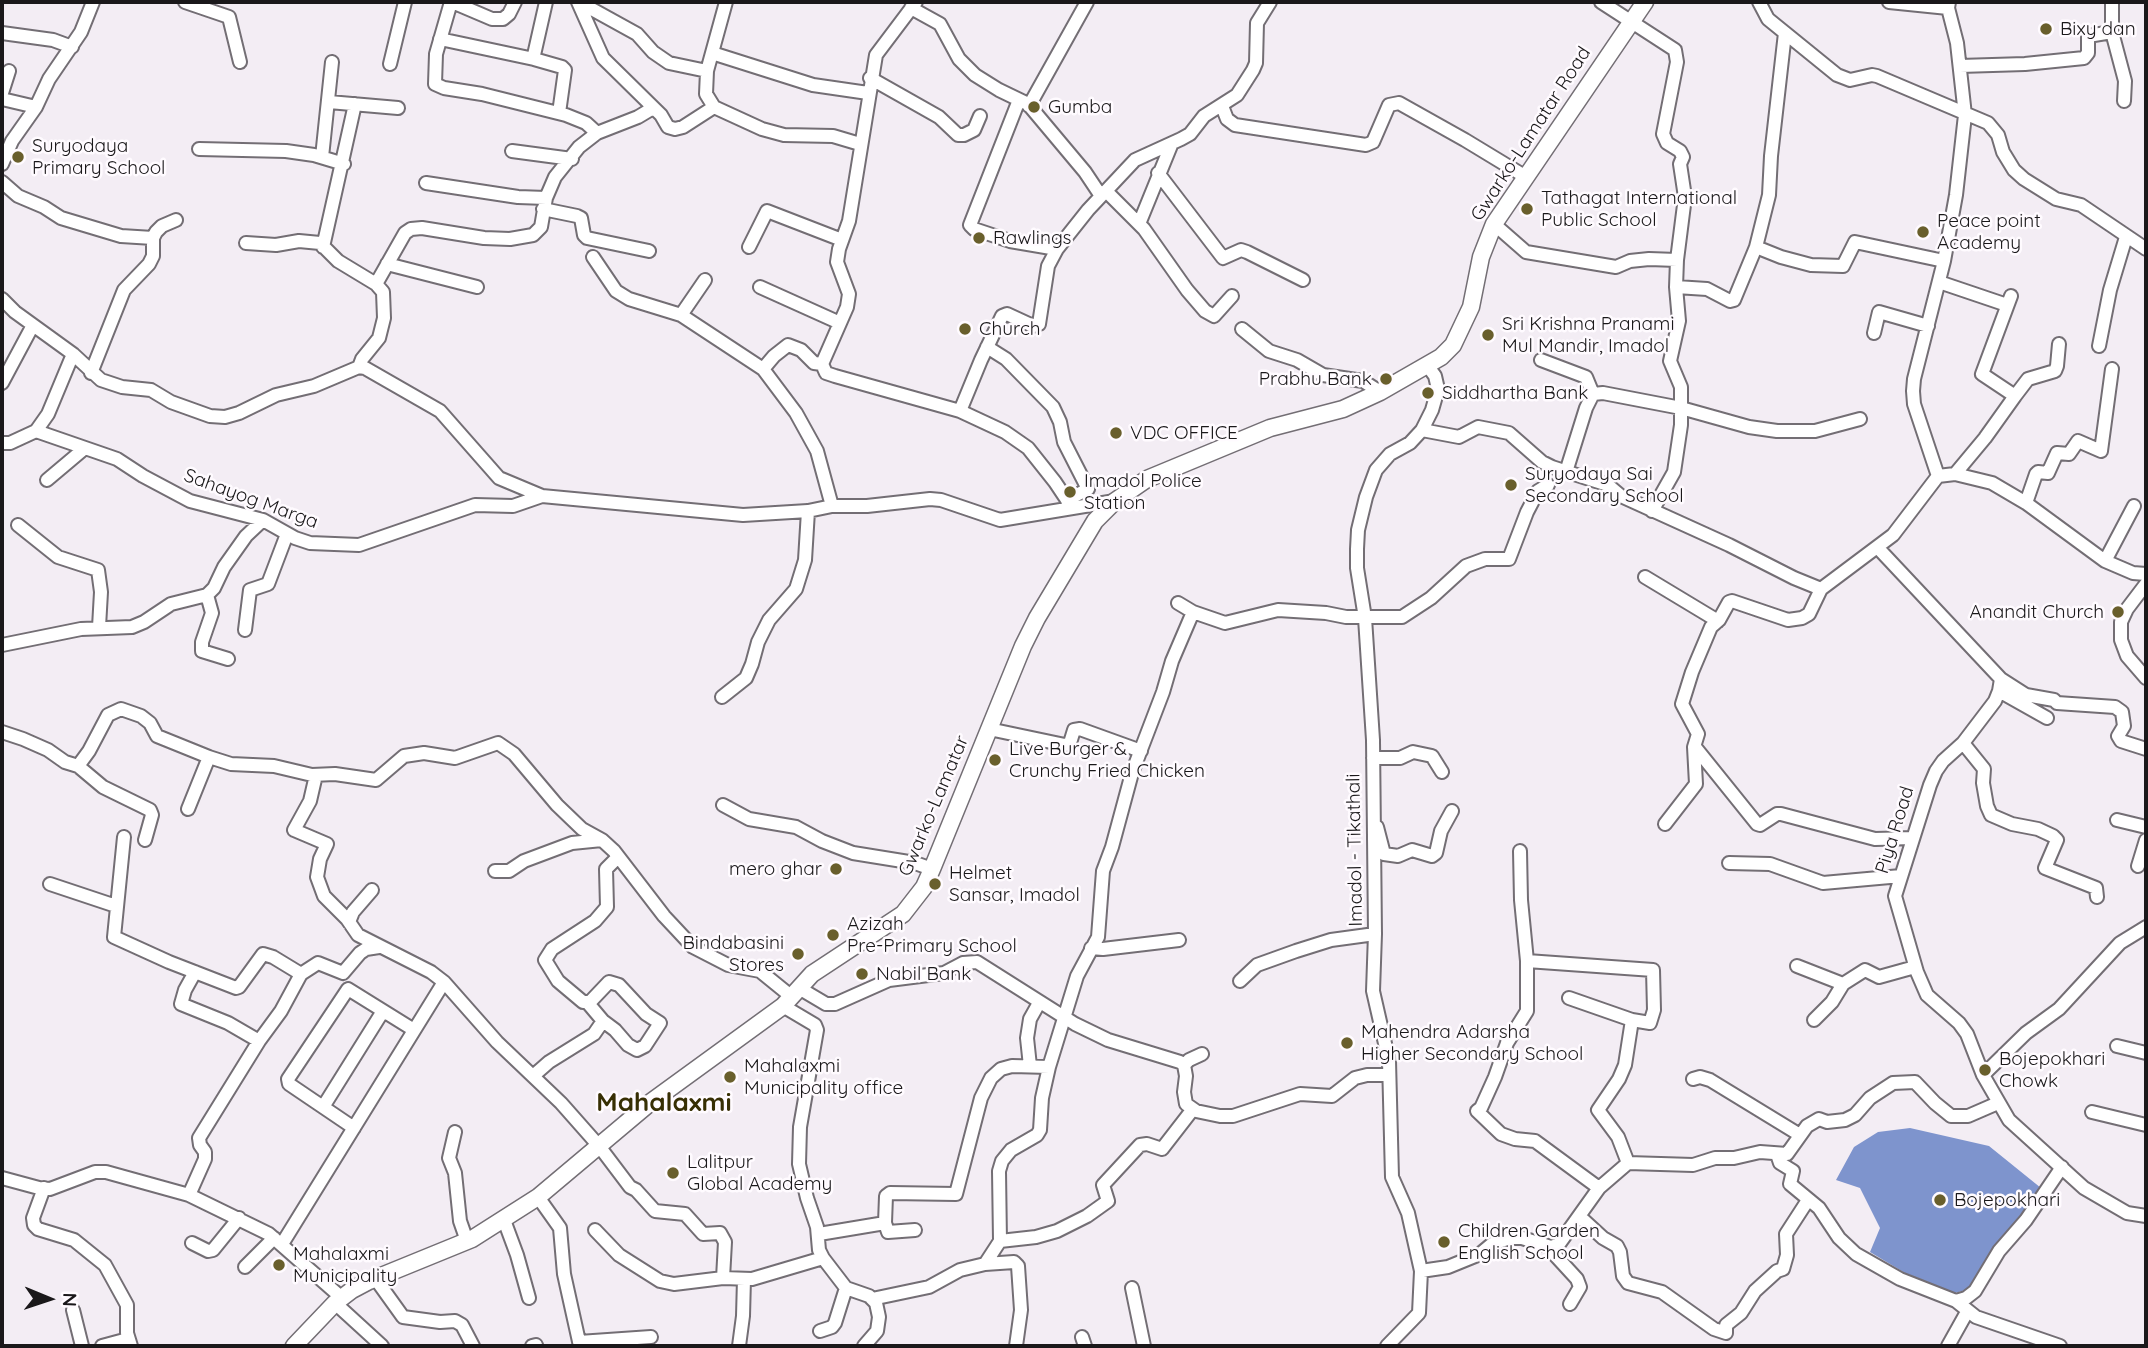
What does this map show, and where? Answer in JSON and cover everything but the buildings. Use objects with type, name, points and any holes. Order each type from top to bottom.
[{"type":"main road","name":"Gwarko-Lamatar Road","points":[[1427,365],[1441,357],[1452,345],[1471,307],[1481,257],[1494,224],[1645,2]]},
{"type":"main road","name":"Gwarko-Lamatar","points":[[294,1346],[339,1301],[375,1278],[467,1241],[538,1197],[651,1102],[791,997],[811,974],[903,914],[924,887],[1037,618],[1095,521],[1115,500],[1147,479],[1228,444],[1270,428],[1343,409],[1380,392],[1427,365]]},
{"type":"street","points":[[2,164],[12,141],[36,107],[49,79],[72,47],[93,2]]},
{"type":"street","points":[[184,2],[229,17],[240,62]]},
{"type":"street","points":[[390,64],[405,2]]},
{"type":"street","points":[[515,2],[503,19],[492,19],[451,2],[434,63],[435,84],[559,113],[586,123],[597,133]]},
{"type":"street","points":[[534,59],[546,2]]},
{"type":"street","points":[[578,2],[637,34],[653,52],[668,63],[707,71]]},
{"type":"street","points":[[578,2],[603,58],[661,115],[668,127],[676,129],[714,107]]},
{"type":"street","points":[[726,2],[707,71],[706,94],[714,107],[762,129],[784,135],[833,136],[860,144]]},
{"type":"street","points":[[1058,249],[1010,241],[974,229],[970,225],[1024,103],[1087,2]]},
{"type":"street","points":[[960,411],[987,347],[1005,314],[1033,326],[1039,324],[1048,266],[1058,249],[1104,194],[1141,155],[1190,134],[1204,116],[1237,95],[1254,70],[1257,23],[1270,2]]},
{"type":"street","points":[[1601,2],[1675,50],[1677,62],[1663,134],[1667,143],[1680,151],[1683,157],[1680,164],[1685,197],[1676,287],[1679,321],[1670,361],[1681,387],[1681,425],[1674,472],[1652,511]]},
{"type":"street","points":[[1759,2],[1768,19],[1837,75],[1850,80],[1877,76],[1991,125],[2009,161],[2024,179],[2056,198],[2081,205],[2146,249]]},
{"type":"street","points":[[1889,2],[1949,5],[1960,66],[1965,115],[1956,195],[1944,261],[1913,391],[1914,404],[1938,476]]},
{"type":"street","points":[[2112,2],[2112,32],[2125,81],[2124,101]]},
{"type":"street","points":[[822,365],[847,307],[849,294],[837,262],[849,221],[870,78],[876,55],[914,5],[940,24],[959,60],[975,75],[1024,103],[1104,194],[1139,224],[1205,311],[1214,316],[1232,296]]},
{"type":"street","points":[[1960,66],[2025,64],[2084,58],[2088,53],[2088,36],[2112,32]]},
{"type":"street","points":[[2,33],[53,40],[72,47]]},
{"type":"street","points":[[1676,287],[1707,289],[1732,301],[1756,247],[1769,195],[1785,33]]},
{"type":"street","points":[[440,39],[562,67],[565,70],[559,113]]},
{"type":"street","points":[[712,53],[813,85],[868,93]]},
{"type":"street","points":[[322,157],[332,62]]},
{"type":"street","points":[[2,93],[9,71]]},
{"type":"street","points":[[870,78],[939,117],[958,135],[974,130],[980,116]]},
{"type":"street","points":[[2,99],[36,107]]},
{"type":"street","points":[[329,102],[398,108]]},
{"type":"street","points":[[1222,106],[1227,119],[1235,125],[1366,145],[1373,142],[1390,104],[1399,103],[1525,177]]},
{"type":"street","points":[[323,247],[344,164],[355,104]]},
{"type":"street","points":[[376,284],[405,233],[411,229],[422,228],[484,238],[525,238],[533,235],[541,226],[544,204],[555,177],[579,147],[597,133],[638,117],[653,108]]},
{"type":"street","points":[[1139,224],[1172,143]]},
{"type":"street","points":[[199,149],[286,151],[344,164]]},
{"type":"street","points":[[512,151],[572,159]]},
{"type":"street","points":[[1158,173],[1223,258],[1241,250],[1303,281]]},
{"type":"street","points":[[2,182],[18,196],[61,218],[121,236],[153,238]]},
{"type":"street","points":[[426,183],[544,204],[581,218],[587,238],[649,251]]},
{"type":"street","points":[[749,247],[767,211],[842,240]]},
{"type":"street","points":[[91,373],[124,289],[149,264],[153,256],[153,238],[162,226],[176,220]]},
{"type":"street","points":[[1494,224],[1527,252],[1616,267],[1630,261],[1677,260]]},
{"type":"street","points":[[2099,346],[2110,290],[2126,237]]},
{"type":"street","points":[[1756,247],[1811,265],[1843,266],[1855,242],[1944,261]]},
{"type":"street","points":[[246,243],[320,243],[338,261],[376,284],[383,292],[384,318],[379,338],[359,367]]},
{"type":"street","points":[[593,257],[615,290],[629,299],[681,315],[763,369],[796,413],[817,451],[832,506]]},
{"type":"street","points":[[387,264],[477,287]]},
{"type":"street","points":[[681,315],[705,280]]},
{"type":"street","points":[[1939,282],[2009,300],[1982,374],[2015,396]]},
{"type":"street","points":[[760,287],[841,323]]},
{"type":"street","points":[[2,299],[73,355],[91,373],[110,384],[151,390],[195,412],[225,417],[276,395],[314,386],[359,367],[371,371],[440,411],[499,478],[542,496],[743,515],[930,499],[941,500],[1000,520],[1068,504],[1115,500]]},
{"type":"street","points":[[1874,333],[1879,312],[1928,326]]},
{"type":"street","points":[[2,383],[33,325]]},
{"type":"street","points":[[1242,329],[1269,351],[1297,360],[1323,375],[1363,381],[1380,392]]},
{"type":"street","points":[[1955,474],[2028,379],[2055,371],[2059,344]]},
{"type":"street","points":[[763,369],[770,359],[788,345],[800,350],[814,363],[822,365],[826,373],[960,411],[1005,432],[1028,448],[1068,504]]},
{"type":"street","points":[[987,347],[1006,359],[1053,407],[1060,422],[1064,442],[1088,489],[1068,504]]},
{"type":"street","points":[[2,443],[25,438],[36,431],[48,414],[73,355]]},
{"type":"street","points":[[1541,360],[1586,377],[1593,394],[1566,472]]},
{"type":"street","points":[[1427,365],[1435,376],[1438,389],[1422,430],[1459,437],[1478,426],[1509,433],[1542,462],[1608,485],[1621,496],[1821,589]]},
{"type":"street","points":[[2026,503],[2036,474],[2048,473],[2057,453],[2069,454],[2078,441],[2099,452],[2101,450],[2112,369]]},
{"type":"street","points":[[1593,394],[1602,393],[1681,408],[1749,427],[1794,433],[1833,428],[1860,419]]},
{"type":"street","name":"Imadol - Tikathali","points":[[1387,1346],[1419,1313],[1421,1271],[1408,1213],[1392,1177],[1389,1061],[1373,991],[1376,934],[1373,758],[1365,618],[1357,568],[1357,549],[1358,530],[1369,483],[1376,470],[1390,454],[1410,443],[1422,430]]},
{"type":"street","name":"Sahayog Marga","points":[[36,431],[117,459],[190,501],[263,520],[310,543],[359,545],[475,505],[513,506],[542,496]]},
{"type":"street","points":[[47,480],[85,449]]},
{"type":"street","points":[[1665,824],[1696,784],[1694,747],[1698,734],[1682,704],[1704,640],[1729,602],[1788,620],[1809,614],[1821,589],[1893,535],[1938,476],[1955,474],[1992,483],[2026,503],[2105,561],[2133,573],[2146,574]]},
{"type":"street","points":[[1178,603],[1193,612],[1229,623],[1278,610],[1365,618],[1402,617],[1431,598],[1466,566],[1485,559],[1508,559],[1538,491],[1548,485]]},
{"type":"street","points":[[2105,561],[2134,506]]},
{"type":"street","points":[[722,697],[746,678],[758,642],[769,620],[796,589],[805,560],[808,511]]},
{"type":"street","points":[[2,645],[82,629],[132,627],[171,604],[207,595],[246,536],[263,520]]},
{"type":"street","points":[[18,525],[58,557],[97,570],[101,592],[99,627]]},
{"type":"street","points":[[245,630],[250,590],[268,584],[287,534]]},
{"type":"street","points":[[1878,548],[2000,685],[2047,718]]},
{"type":"street","points":[[1645,577],[1718,621]]},
{"type":"street","points":[[2146,584],[2127,609],[2121,622],[2121,640],[2127,656],[2146,678]]},
{"type":"street","points":[[207,595],[212,613],[202,642],[202,651],[228,659]]},
{"type":"street","points":[[985,1264],[1000,1241],[999,1171],[1002,1161],[1011,1150],[1037,1136],[1040,1130],[1042,1098],[1049,1067],[1077,976],[1098,937],[1103,871],[1132,773],[1193,612]]},
{"type":"street","points":[[2000,685],[2057,703],[2115,707],[2122,712],[2124,726],[2118,736],[2121,741],[2146,749]]},
{"type":"street","name":"Piya Road","points":[[2000,685],[1963,743],[1936,771],[1895,896],[1915,967],[1927,995],[1959,1023],[1967,1034],[1983,1075],[2009,1120],[2083,1187],[2127,1213],[2146,1216]]},
{"type":"street","points":[[78,766],[108,715],[121,709],[141,716],[150,723],[157,736],[209,757],[232,764],[274,766],[316,775],[376,780],[404,755],[424,753],[455,758],[498,743],[514,754],[557,805],[582,829],[602,840],[693,947],[728,965],[760,971],[791,997],[814,1025],[817,1030],[797,1149],[804,1187],[818,1234],[819,1250],[846,1288],[872,1299],[929,1287],[960,1270],[985,1264],[1014,1262],[1018,1265],[1021,1310],[1016,1346]]},
{"type":"street","points":[[989,729],[1065,745],[1070,743],[1074,730],[1080,729],[1141,751]]},
{"type":"street","points":[[2,732],[48,750],[65,762],[78,766],[103,787],[150,810],[152,815],[145,840]]},
{"type":"street","points":[[1963,743],[1984,769],[1983,783],[1991,815],[2053,836],[2057,840],[2045,868],[2096,888],[2097,897]]},
{"type":"street","points":[[1694,747],[1758,825],[1781,814],[1875,839],[1913,838]]},
{"type":"street","points":[[1373,758],[1400,758],[1413,752],[1432,756],[1442,772]]},
{"type":"street","points":[[188,810],[209,757]]},
{"type":"street","points":[[316,775],[306,809],[294,830],[327,844],[320,859],[317,877],[324,896],[358,935],[431,972],[444,982],[497,1042],[533,1076],[598,1146],[630,1187],[655,1211],[685,1214],[703,1234],[720,1233],[725,1242],[723,1278]]},
{"type":"street","points":[[723,806],[749,819],[796,827],[853,853],[915,863],[932,869]]},
{"type":"street","points":[[1373,817],[1384,854],[1398,856],[1412,850],[1432,856],[1436,853],[1441,831],[1452,811]]},
{"type":"street","points":[[2117,820],[2146,827]]},
{"type":"street","points":[[124,837],[114,937],[237,988],[262,954],[273,957],[301,974]]},
{"type":"street","points":[[495,871],[509,871],[543,852],[572,843],[602,840]]},
{"type":"street","points":[[2138,866],[2146,840]]},
{"type":"street","points":[[1520,851],[1521,900],[1527,961],[1527,1011],[1507,1043],[1481,1108],[1476,1111],[1501,1134],[1535,1141],[1599,1188]]},
{"type":"street","points":[[587,1002],[628,1045],[637,1050],[645,1046],[660,1023],[646,1014],[619,985],[609,982],[590,1002],[587,1002],[583,1002],[558,981],[545,960],[552,949],[596,921],[607,907],[606,869],[618,857]]},
{"type":"street","points":[[1729,863],[1770,864],[1823,883],[1901,876]]},
{"type":"street","points":[[50,884],[116,906]]},
{"type":"street","points":[[349,922],[353,912],[372,890]]},
{"type":"street","points":[[1983,1075],[2026,1033],[2059,1009],[2120,943],[2146,927]]},
{"type":"street","points":[[1240,981],[1257,965],[1296,950],[1331,940],[1376,934]]},
{"type":"street","points":[[1091,948],[1179,940]]},
{"type":"street","points":[[189,1195],[205,1159],[199,1138],[259,1041],[281,1011],[301,974],[318,963],[343,973],[360,953],[379,947]]},
{"type":"street","points":[[1527,961],[1653,970],[1654,1010],[1650,1023],[1632,1020],[1569,998]]},
{"type":"street","points":[[791,997],[835,1004],[889,980],[944,973],[963,963],[977,962],[1039,1003],[1108,1040],[1184,1065]]},
{"type":"street","points":[[1797,966],[1843,984]]},
{"type":"street","points":[[1814,1020],[1832,1002],[1843,984],[1865,970],[1879,977],[1915,967]]},
{"type":"street","points":[[195,972],[181,1004],[198,1009],[259,1041]]},
{"type":"street","points":[[245,1267],[278,1241],[354,1128],[444,982]]},
{"type":"street","points":[[354,1128],[289,1084],[288,1079],[346,990],[350,989],[414,1030]]},
{"type":"street","points":[[1030,1066],[1027,1038],[1030,1019],[1039,1003]]},
{"type":"street","points":[[323,1107],[383,1011]]},
{"type":"street","points":[[1628,1163],[1618,1137],[1598,1110],[1625,1065],[1632,1020]]},
{"type":"street","points":[[533,1076],[549,1062],[594,1034],[603,1021]]},
{"type":"street","points":[[2117,1046],[2146,1054]]},
{"type":"street","points":[[1184,1065],[1202,1054]]},
{"type":"street","points":[[1184,1065],[1184,1098],[1193,1109],[1220,1116],[1233,1116],[1300,1094],[1332,1096],[1355,1078],[1390,1075]]},
{"type":"street","points":[[915,1230],[888,1232],[885,1223],[887,1194],[957,1194],[981,1098],[991,1078],[1001,1069],[1012,1066],[1049,1067]]},
{"type":"street","points":[[1693,1079],[1700,1077],[1710,1080],[1800,1135]]},
{"type":"street","points":[[1421,1271],[1448,1267],[1466,1260],[1492,1244],[1510,1238],[1522,1238],[1551,1247],[1559,1244],[1599,1188],[1628,1163],[1693,1166],[1715,1158],[1734,1158],[1760,1152],[1787,1154],[1807,1126],[1819,1119],[1827,1122],[1838,1121],[1855,1115],[1870,1098],[1893,1083],[1915,1082],[1935,1104],[1951,1116],[1968,1116],[1997,1103]]},
{"type":"street","points":[[1000,1241],[1047,1234],[1071,1226],[1087,1216],[1108,1201],[1103,1185],[1140,1145],[1147,1144],[1162,1149],[1193,1109]]},
{"type":"street","points":[[2092,1112],[2146,1125]]},
{"type":"street","points":[[454,1132],[449,1158],[455,1173],[460,1221],[467,1241]]},
{"type":"street","points":[[1777,1154],[1780,1163],[1793,1171],[1790,1184],[1819,1208],[1839,1238],[1856,1254],[1900,1279],[1956,1301],[1968,1312],[1992,1323],[2060,1346]]},
{"type":"street","points":[[1956,1301],[1975,1291],[1999,1251],[2026,1220],[2062,1167]]},
{"type":"street","points":[[2,1178],[44,1188],[61,1185],[95,1172],[106,1172],[189,1195],[239,1218],[278,1241],[382,1346]]},
{"type":"street","points":[[44,1188],[33,1218],[34,1225],[74,1240],[105,1265],[127,1305],[129,1343],[102,1346]]},
{"type":"street","points":[[538,1197],[560,1228],[564,1274],[579,1344],[651,1337]]},
{"type":"street","points":[[1578,1216],[1617,1247],[1623,1276],[1628,1283],[1662,1292],[1714,1329],[1726,1333],[1726,1325],[1741,1313],[1755,1291],[1777,1271],[1783,1269],[1787,1255],[1786,1234],[1808,1199]]},
{"type":"street","points":[[191,1243],[208,1251],[213,1250],[239,1218]]},
{"type":"street","points":[[504,1220],[529,1298]]},
{"type":"street","points":[[818,1234],[885,1223]]},
{"type":"street","points":[[596,1230],[619,1255],[660,1281],[674,1284],[769,1275],[823,1258]]},
{"type":"street","points":[[1551,1247],[1577,1279],[1580,1287],[1570,1304]]},
{"type":"street","points":[[375,1278],[403,1317],[426,1321],[455,1321],[463,1325],[473,1346]]},
{"type":"street","points":[[738,1346],[743,1316],[744,1279]]},
{"type":"street","points":[[820,1331],[835,1323],[846,1288]]},
{"type":"street","points":[[1132,1288],[1144,1346]]},
{"type":"street","points":[[864,1346],[877,1331],[878,1310],[872,1299]]},
{"type":"street","points":[[74,1310],[82,1346]]},
{"type":"street","points":[[1948,1346],[1968,1312]]},
{"type":"water","points":[[1910,1128],[1989,1146],[2041,1188],[1973,1288],[1955,1293],[1905,1273],[1870,1252],[1880,1228],[1860,1188],[1836,1180],[1854,1147],[1878,1132]]},
{"type":"place","name":"Bixy dan","points":[[2046,29]]},
{"type":"place","name":"Gumba","points":[[1034,107]]},
{"type":"place","name":"Suryodaya Primary School","points":[[18,157]]},
{"type":"place","name":"Tathagat International Public School","points":[[1527,209]]},
{"type":"place","name":"Peace point Academy","points":[[1923,232]]},
{"type":"place","name":"Rawlings","points":[[979,238]]},
{"type":"place","name":"Church","points":[[965,329]]},
{"type":"place","name":"Sri Krishna Pranami Mul Mandir, Imadol","points":[[1488,335]]},
{"type":"place","name":"Prabhu Bank","points":[[1386,379]]},
{"type":"place","name":"Siddhartha Bank","points":[[1428,393]]},
{"type":"place","name":"VDC OFFICE","points":[[1116,433]]},
{"type":"place","name":"Suryodaya Sai Secondary School","points":[[1511,485]]},
{"type":"place","name":"Imadol Police Station","points":[[1070,492]]},
{"type":"place","name":"Anandit Church","points":[[2118,612]]},
{"type":"place","name":"Live Burger & Crunchy Fried Chicken","points":[[995,760]]},
{"type":"place","name":"mero ghar","points":[[836,869]]},
{"type":"place","name":"Helmet Sansar, Imadol","points":[[935,884]]},
{"type":"place","name":"Azizah Pre-Primary School","points":[[833,935]]},
{"type":"place","name":"Bindabasini Stores","points":[[798,954]]},
{"type":"place","name":"Nabil Bank","points":[[862,974]]},
{"type":"place","name":"Mahendra Adarsha Higher Secondary School","points":[[1347,1043]]},
{"type":"place","name":"Bojepokhari Chowk","points":[[1985,1070]]},
{"type":"place","name":"Mahalaxmi Municipality office","points":[[730,1077]]},
{"type":"place","name":"Lalitpur Global Academy","points":[[673,1173]]},
{"type":"place","name":"Bojepokhari","points":[[1940,1200]]},
{"type":"place","name":"Children Garden English School","points":[[1444,1242]]},
{"type":"place","name":"Mahalaxmi Municipality","points":[[279,1265]]},
{"type":"district","name":"Mahalaxmi","points":[[664,1103]]}]
